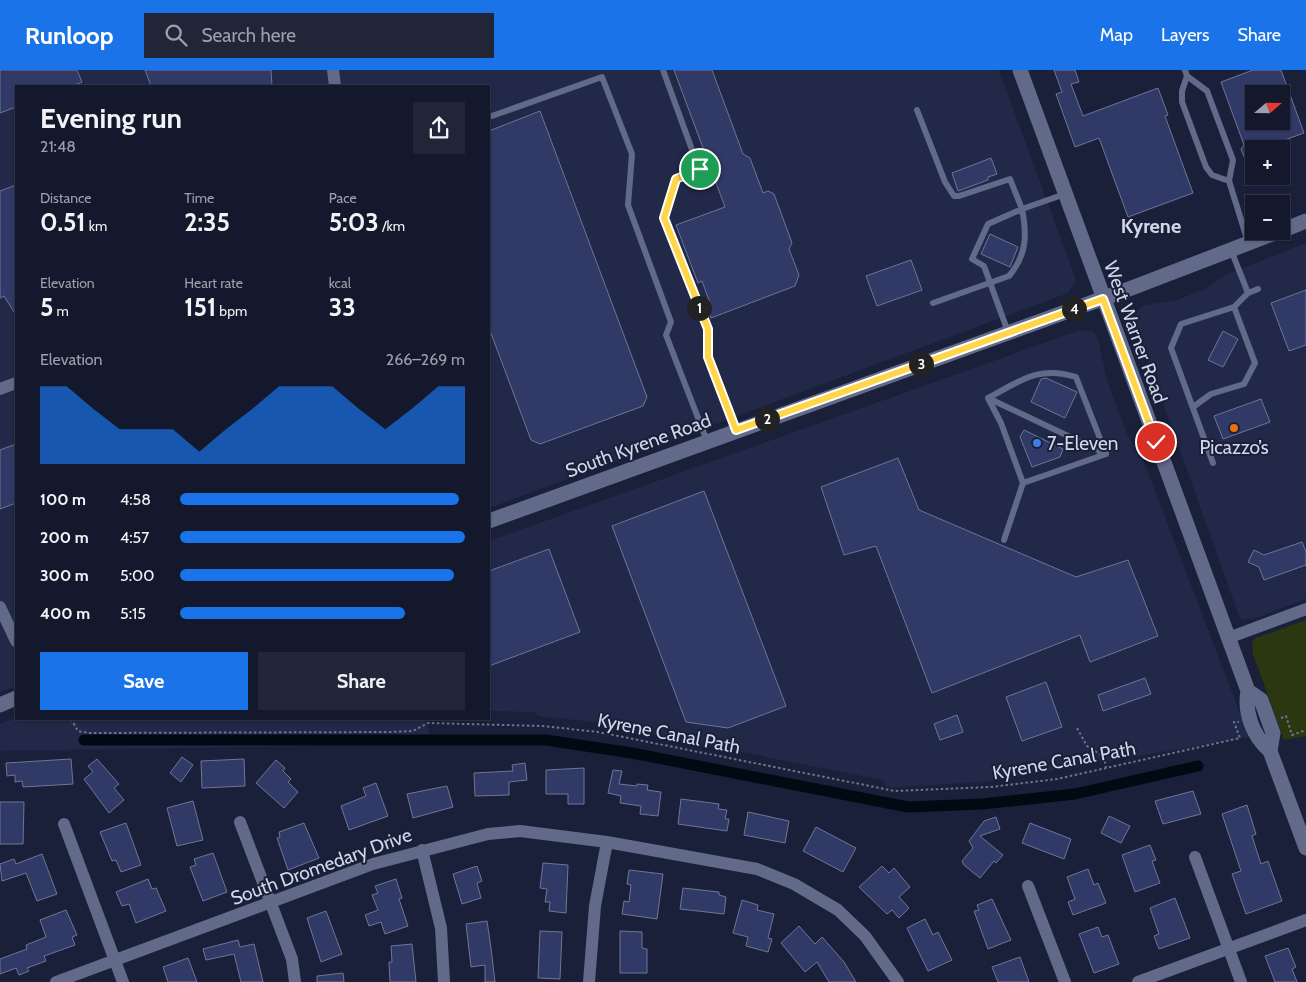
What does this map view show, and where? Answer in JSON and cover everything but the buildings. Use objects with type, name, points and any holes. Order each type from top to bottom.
[{"type":"main road","name":"West Warner Road","points":[[1020,70],[1248,691],[1261,700],[1272,733],[1270,751],[1306,848]]},
{"type":"main road","name":"South Kyrene Road","points":[[1290,227],[1306,221]]},
{"type":"main road","name":"South Kyrene Road","points":[[490,521],[736,430],[1103,299],[1256,240]]},
{"type":"main road","points":[[0,705],[15,698]]},
{"type":"street","points":[[333,70],[335,85]]},
{"type":"street","points":[[0,389],[15,383]]},
{"type":"street","points":[[0,607],[15,639]]},
{"type":"street","points":[[1228,638],[1306,609]]},
{"type":"street","points":[[240,822],[292,960],[295,982]]},
{"type":"street","points":[[64,824],[122,982]]},
{"type":"street","name":"South Dromedary Drive","points":[[56,982],[373,864],[488,834],[520,831],[607,842],[757,869],[794,884],[838,910],[866,936],[898,982]]},
{"type":"street","points":[[589,982],[595,906],[607,842]]},
{"type":"street","points":[[422,850],[441,928],[444,982]]},
{"type":"street","points":[[1195,857],[1242,982]]},
{"type":"street","points":[[1028,886],[1065,982]]},
{"type":"street","points":[[1138,982],[1306,920]]},
{"type":"lane","points":[[663,70],[700,169],[676,179],[664,218],[708,329],[708,357],[736,430]]},
{"type":"lane","points":[[1229,181],[1212,174],[1206,167],[1182,102],[1182,91],[1186,73],[1206,91],[1233,160],[1229,181],[1248,243]]},
{"type":"lane","points":[[490,117],[602,77],[632,154],[628,205],[671,322],[666,335],[707,441]]},
{"type":"lane","points":[[917,110],[950,192],[954,196],[959,196],[1010,179],[1022,209],[1027,233],[1025,244],[1009,276],[933,303]]},
{"type":"lane","points":[[1008,333],[984,266],[972,260],[988,224],[1022,209],[1065,194]]},
{"type":"lane","points":[[1230,250],[1248,293]]},
{"type":"lane","points":[[1213,463],[1171,348],[1181,324],[1234,307],[1248,293],[1258,289]]},
{"type":"lane","points":[[1193,407],[1211,394],[1244,384],[1255,363],[1234,307]]},
{"type":"lane","points":[[988,398],[1038,373],[1060,372],[1076,377],[1106,454]]},
{"type":"lane","points":[[988,398],[1106,454]]},
{"type":"lane","points":[[988,398],[1001,423],[1023,483],[1004,540]]},
{"type":"lane","points":[[1023,483],[1106,454]]},
{"type":"path","points":[[1278,719],[1286,716],[1292,735],[1306,730]]},
{"type":"path","name":"Kyrene Canal Path","points":[[72,720],[78,731],[89,733],[391,732],[414,730],[428,723],[543,726],[598,732],[895,791],[991,787],[1057,779],[1240,738],[1234,722],[1241,722]]},
{"type":"path","points":[[1077,728],[1087,746],[1104,757],[1106,768]]},
{"type":"shaded area","points":[[0,70],[999,70],[1076,280],[1068,293],[490,508],[490,85],[15,85],[15,686],[0,692]]},
{"type":"shaded area","points":[[1306,243],[1306,599],[1256,618],[1243,620],[1239,616],[1137,330],[1135,317],[1137,310],[1145,305],[1177,300],[1207,288],[1225,275]]},
{"type":"shaded area","points":[[1080,330],[1093,331],[1098,339],[1107,380],[1127,434],[1144,462],[1249,737],[993,781],[888,788],[882,780],[603,723],[538,716],[535,712],[490,711],[490,541]]},
{"type":"shaded area","points":[[15,717],[15,720],[424,720],[434,744],[0,751],[0,724]]},
{"type":"green space","points":[[1306,620],[1306,736],[1284,740],[1253,654],[1252,642],[1256,638]]},
{"type":"waterway","points":[[84,740],[546,740],[632,753],[908,807],[982,804],[1075,794],[1198,766]]},
{"type":"place","name":"Picazzo’s","points":[[1234,428]]},
{"type":"place","name":"7-Eleven","points":[[1037,443]]},
{"type":"district","name":"Kyrene","points":[[1151,226]]},
{"type":"route","points":[[700,169],[676,179],[664,218],[708,329],[708,357],[736,430],[1103,299],[1156,442]]}]
